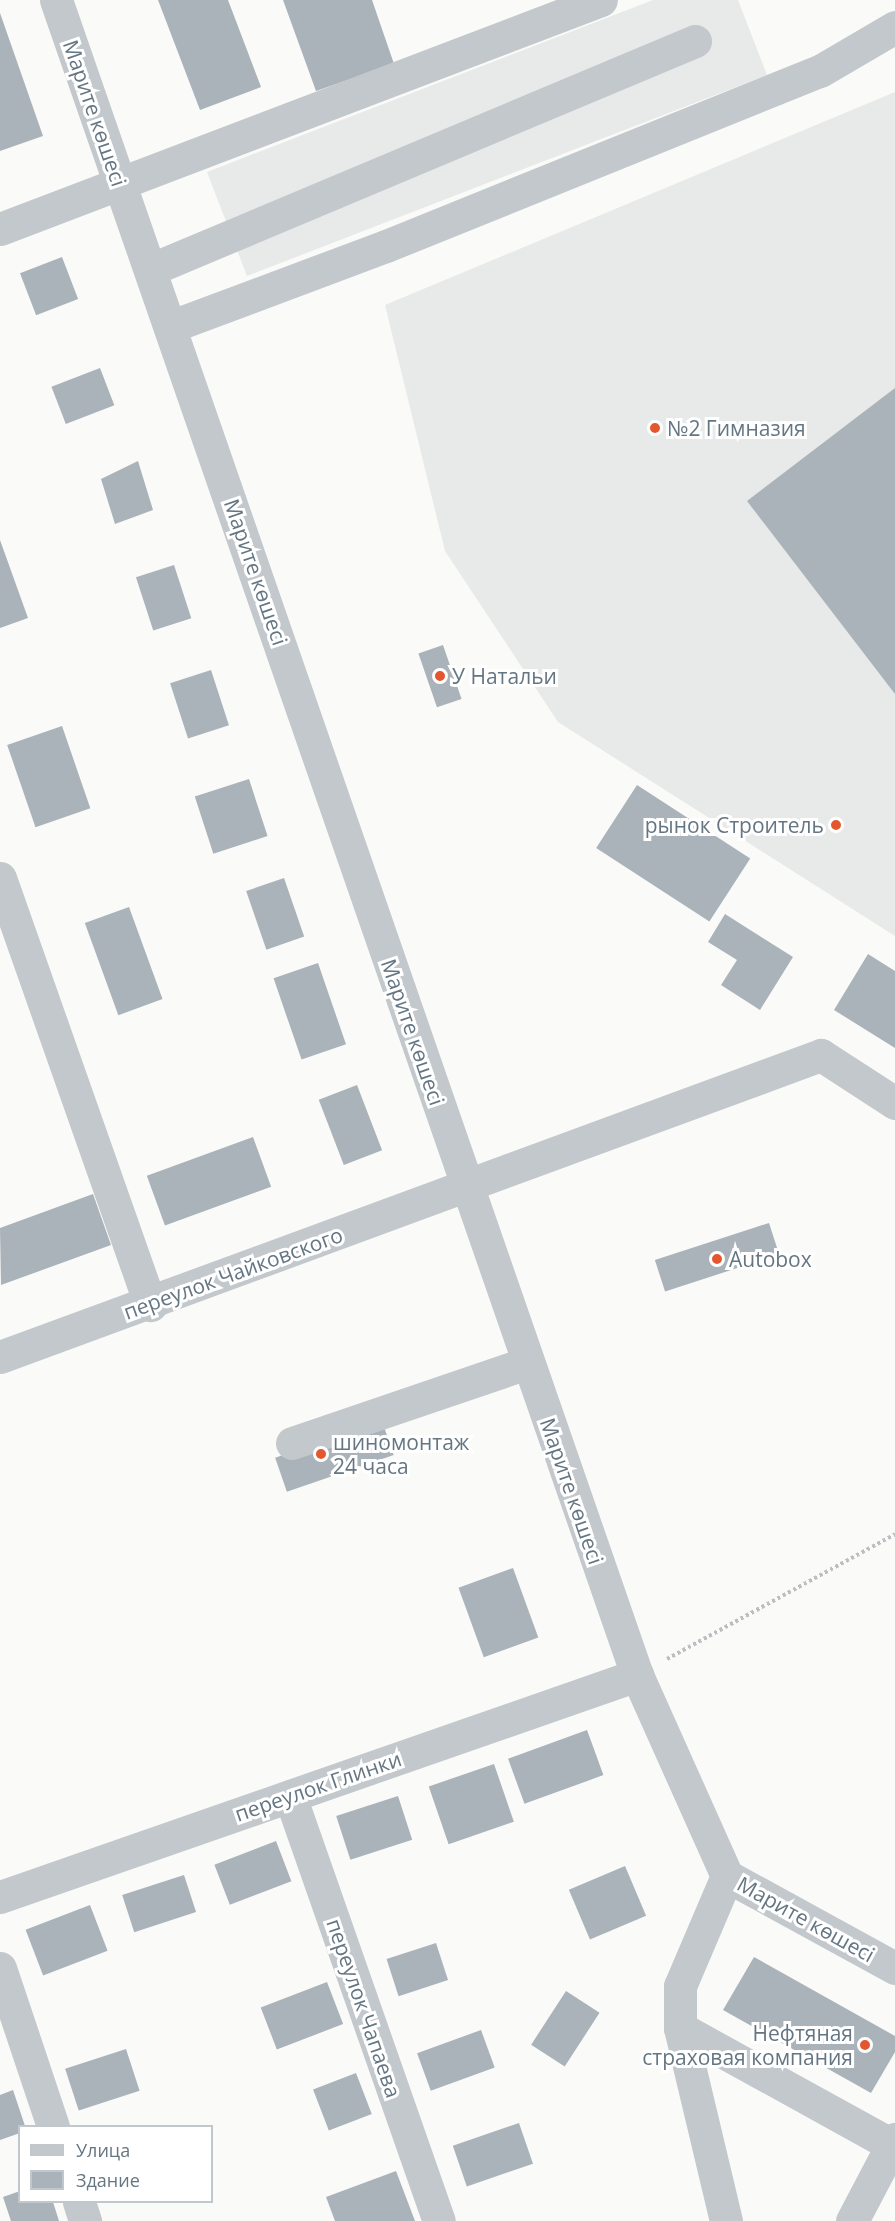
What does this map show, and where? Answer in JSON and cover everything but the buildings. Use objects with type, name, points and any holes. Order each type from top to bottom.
[{"type":"street","name":"Марите көшесі","points":[[56,0],[172,326],[466,1187],[637,1675],[727,1876],[895,1968]]},
{"type":"street","points":[[0,229],[601,0]]},
{"type":"street","points":[[172,326],[386,246],[820,71],[895,27]]},
{"type":"street","points":[[152,269],[695,41]]},
{"type":"street","points":[[0,878],[150,1305]]},
{"type":"street","name":"переулок Чайковского","points":[[0,1357],[150,1305],[821,1055],[895,1102]]},
{"type":"street","points":[[291,1443],[527,1363]]},
{"type":"street","name":"переулок Глинки","points":[[0,1897],[637,1675]]},
{"type":"street","name":"переулок Чапаева","points":[[290,1796],[439,2221]]},
{"type":"street","points":[[726,2221],[680,2028],[680,1986],[684,1969],[727,1876]]},
{"type":"street","points":[[0,1968],[52,2125]]},
{"type":"street","points":[[680,2028],[893,2142],[852,2221]]},
{"type":"street","points":[[78,2203],[85,2221]]},
{"type":"path","points":[[637,1675],[895,1534]]},
{"type":"shaded area","points":[[653,0],[738,0],[767,75],[247,276],[207,172]]},
{"type":"shaded area","name":"№2 Гимназия","points":[[895,92],[895,936],[558,722],[445,551],[385,305]]},
{"type":"place","name":"№2 Гимназия","points":[[655,428]]},
{"type":"place","name":"У Натальи","points":[[440,676]]},
{"type":"place","name":"рынок Строитель","points":[[836,825]]},
{"type":"place","name":"Autobox","points":[[717,1259]]},
{"type":"place","name":"шиномонтаж 24 часа","points":[[321,1454]]},
{"type":"place","name":"Нефтяная страховая компания","points":[[865,2045]]}]
